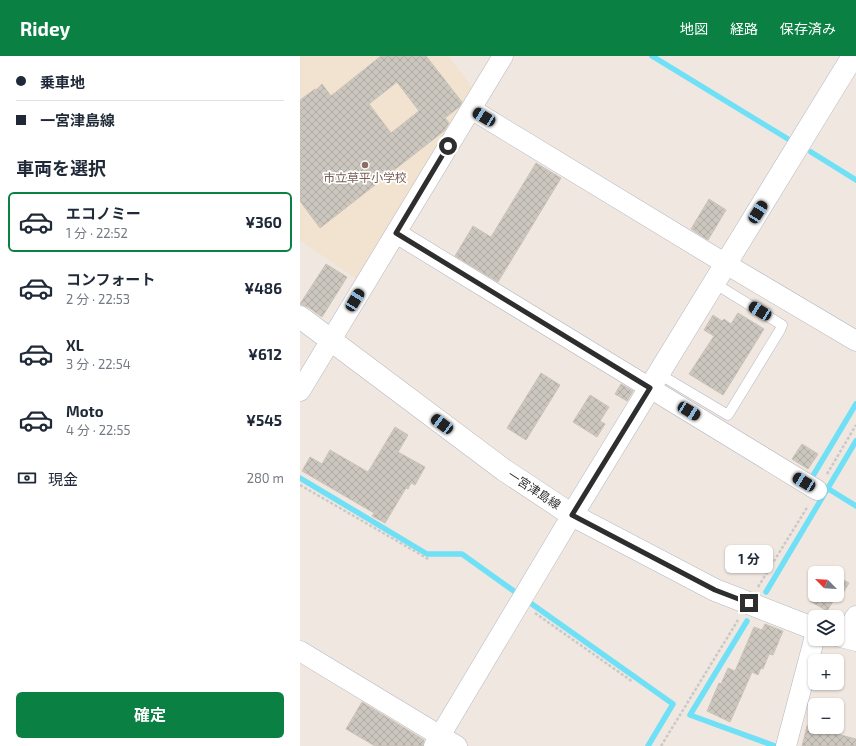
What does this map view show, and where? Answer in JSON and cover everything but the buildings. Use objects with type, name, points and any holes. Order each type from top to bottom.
[{"type":"main road","points":[[572,515],[853,56]]},
{"type":"main road","name":"一宮津島線","points":[[300,317],[504,470],[572,515],[715,590],[808,626]]},
{"type":"street","points":[[300,391],[471,109],[498,58]]},
{"type":"street","points":[[471,109],[856,341]]},
{"type":"street","points":[[396,233],[655,381],[817,490]]},
{"type":"street","points":[[437,741],[572,515]]},
{"type":"street","points":[[845,638],[856,616]]},
{"type":"street","points":[[786,746],[812,646]]},
{"type":"street","points":[[300,651],[437,741],[457,746]]},
{"type":"lane","points":[[655,381],[728,415],[780,330],[782,325],[714,283]]},
{"type":"path","points":[[300,485],[430,560]]},
{"type":"path","points":[[520,602],[633,682]]},
{"type":"shaded area","name":"市立草平小学校","points":[[300,56],[448,56],[475,91],[359,281],[300,240]]},
{"type":"waterway","points":[[652,56],[788,139]]},
{"type":"waterway","points":[[811,152],[856,180]]},
{"type":"waterway","points":[[809,478],[811,479],[856,404]]},
{"type":"waterway","points":[[766,592],[856,441]]},
{"type":"waterway","points":[[300,478],[427,554],[462,554],[518,594]]},
{"type":"waterway","points":[[827,488],[856,506]]},
{"type":"waterway","points":[[529,602],[673,704],[648,746]]},
{"type":"waterway","points":[[747,621],[690,715],[775,746]]},
{"type":"place","name":"市立草平小学校","points":[[365,165]]},
{"type":"route","points":[[448,146],[396,233],[650,388],[572,515],[715,590],[749,603]]}]
